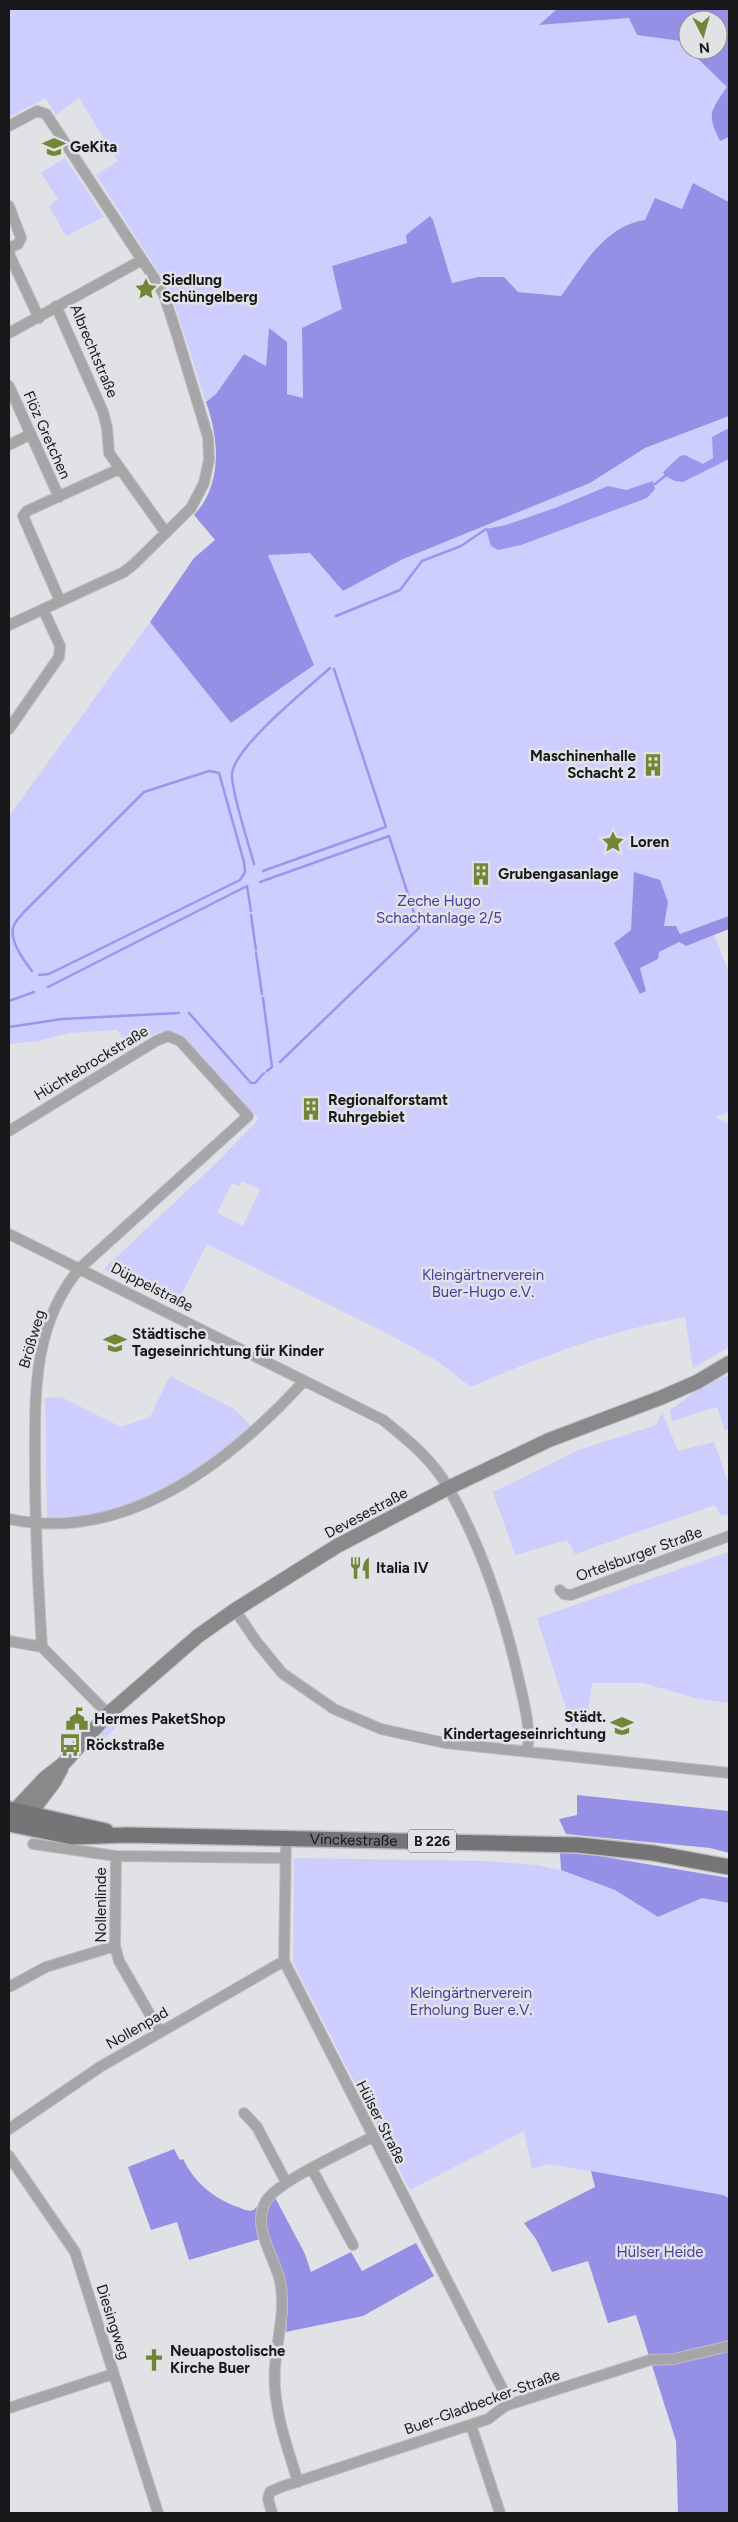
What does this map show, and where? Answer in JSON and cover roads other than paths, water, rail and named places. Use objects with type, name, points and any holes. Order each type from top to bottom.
[{"type":"main road","name":"Vinckestraße","points":[[14,1820],[72,1836],[578,1845],[653,1853],[729,1867]]},
{"type":"street","points":[[9,126],[33,112],[42,111],[48,117],[164,295],[208,437],[209,460],[204,483],[190,508],[124,572],[9,624]]},
{"type":"street","points":[[9,206],[21,238],[18,244],[11,247],[9,254],[39,318]]},
{"type":"street","name":"Albrechtstraße","points":[[142,260],[56,306],[103,412],[108,428],[109,453],[166,533]]},
{"type":"street","points":[[9,333],[39,318],[56,306]]},
{"type":"street","name":"Flöz Gretchen","points":[[9,386],[58,497]]},
{"type":"street","points":[[9,445],[31,434]]},
{"type":"street","points":[[60,601],[23,519],[27,511],[120,469]]},
{"type":"street","points":[[9,729],[59,657],[60,646],[43,609]]},
{"type":"street","name":"Hüchtebrockstraße","points":[[9,1131],[156,1041],[168,1036],[180,1041],[248,1116]]},
{"type":"street","name":"Brößweg","points":[[42,1647],[35,1524],[34,1402],[38,1368],[52,1317],[70,1280],[80,1268],[248,1116]]},
{"type":"street","name":"Düppelstraße","points":[[9,1234],[383,1420],[416,1446],[448,1488],[483,1561],[503,1620],[524,1702],[529,1742],[527,1752]]},
{"type":"street","name":"Devesestraße","points":[[14,1820],[39,1784],[63,1764],[108,1714],[198,1636],[235,1610],[337,1546],[448,1488],[549,1440],[697,1382],[729,1363]]},
{"type":"street","points":[[9,1519],[35,1524],[107,1517],[149,1503],[191,1479],[232,1450],[304,1381]]},
{"type":"street","name":"Ortelsburger Straße","points":[[560,1590],[564,1594],[571,1595],[729,1536]]},
{"type":"street","points":[[235,1610],[256,1641],[282,1673],[304,1689],[349,1716],[381,1729],[422,1740],[729,1773]]},
{"type":"street","points":[[9,1641],[42,1647],[108,1714]]},
{"type":"street","name":"Hülser Straße","points":[[286,1839],[284,1960],[372,2137],[499,2384],[505,2398],[505,2406]]},
{"type":"street","points":[[33,1844],[116,1856],[285,1858]]},
{"type":"street","name":"Nollenlinde","points":[[116,1856],[115,1946],[119,1961],[160,2032]]},
{"type":"street","points":[[9,1987],[46,1967],[115,1946]]},
{"type":"street","name":"Nollenpad","points":[[9,2129],[100,2067],[284,1960]]},
{"type":"street","points":[[244,2113],[257,2127],[286,2182]]},
{"type":"street","points":[[298,2482],[281,2426],[276,2398],[275,2368],[284,2299],[279,2278],[261,2229],[260,2217],[264,2203],[271,2193],[286,2182],[372,2137]]},
{"type":"street","name":"Diesingweg","points":[[9,2156],[75,2252],[158,2513]]},
{"type":"street","points":[[312,2169],[353,2245]]},
{"type":"street","name":"Buer-Gladbecker-Straße","points":[[272,2513],[268,2499],[270,2492],[488,2419],[505,2406],[650,2360],[674,2359],[729,2346]]},
{"type":"street","points":[[9,2408],[113,2374]]},
{"type":"street","points":[[471,2425],[500,2513]]},
{"type":"waterway","points":[[655,484],[665,476]]},
{"type":"waterway","points":[[336,616],[400,590],[422,561],[461,546],[486,529]]},
{"type":"waterway","points":[[254,864],[232,782],[232,774],[236,763],[258,734],[330,668]]},
{"type":"waterway","points":[[263,871],[386,827],[334,669]]},
{"type":"waterway","points":[[32,971],[18,951],[13,933],[15,924],[24,912],[144,792],[209,771],[219,773],[244,862],[245,872],[240,880],[49,974],[39,975]]},
{"type":"waterway","points":[[260,882],[389,836],[419,928],[280,1062]]},
{"type":"waterway","points":[[48,987],[247,886],[251,911]]},
{"type":"waterway","points":[[251,915],[256,950]]},
{"type":"waterway","points":[[256,953],[262,994]]},
{"type":"waterway","points":[[9,1001],[34,992]]},
{"type":"waterway","points":[[263,998],[272,1067],[267,1071]]},
{"type":"waterway","points":[[9,1027],[62,1019],[179,1013]]},
{"type":"waterway","points":[[189,1013],[251,1083],[255,1083],[264,1073]]},
{"type":"place","name":"GeKita","points":[[54,147]]},
{"type":"place","name":"Siedlung Schüngelberg","points":[[146,289]]},
{"type":"place","name":"Maschinenhalle Schacht 2","points":[[653,765]]},
{"type":"place","name":"Loren","points":[[613,842]]},
{"type":"place","name":"Grubengasanlage","points":[[481,874]]},
{"type":"place","name":"Regionalforstamt Ruhrgebiet","points":[[311,1109]]},
{"type":"place","name":"Städtische Tageseinrichtung für Kinder","points":[[115,1343]]},
{"type":"place","name":"Italia IV","points":[[360,1568]]},
{"type":"place","name":"Hermes PaketShop","points":[[77,1719]]},
{"type":"place","name":"Städt. Kindertageseinrichtung","points":[[622,1726]]},
{"type":"place","name":"Röckstraße","points":[[70,1745]]},
{"type":"place","name":"Neuapostolische Kirche Buer","points":[[154,2360]]},
{"type":"park label","name":"Zeche Hugo Schachtanlage 2/5","points":[[439,910]]},
{"type":"park label","name":"Kleingärtnerverein Buer-Hugo e.V.","points":[[483,1284]]},
{"type":"park label","name":"Kleingärtnerverein Erholung Buer e.V.","points":[[471,2002]]},
{"type":"park label","name":"Hülser Heide","points":[[660,2252]]}]
